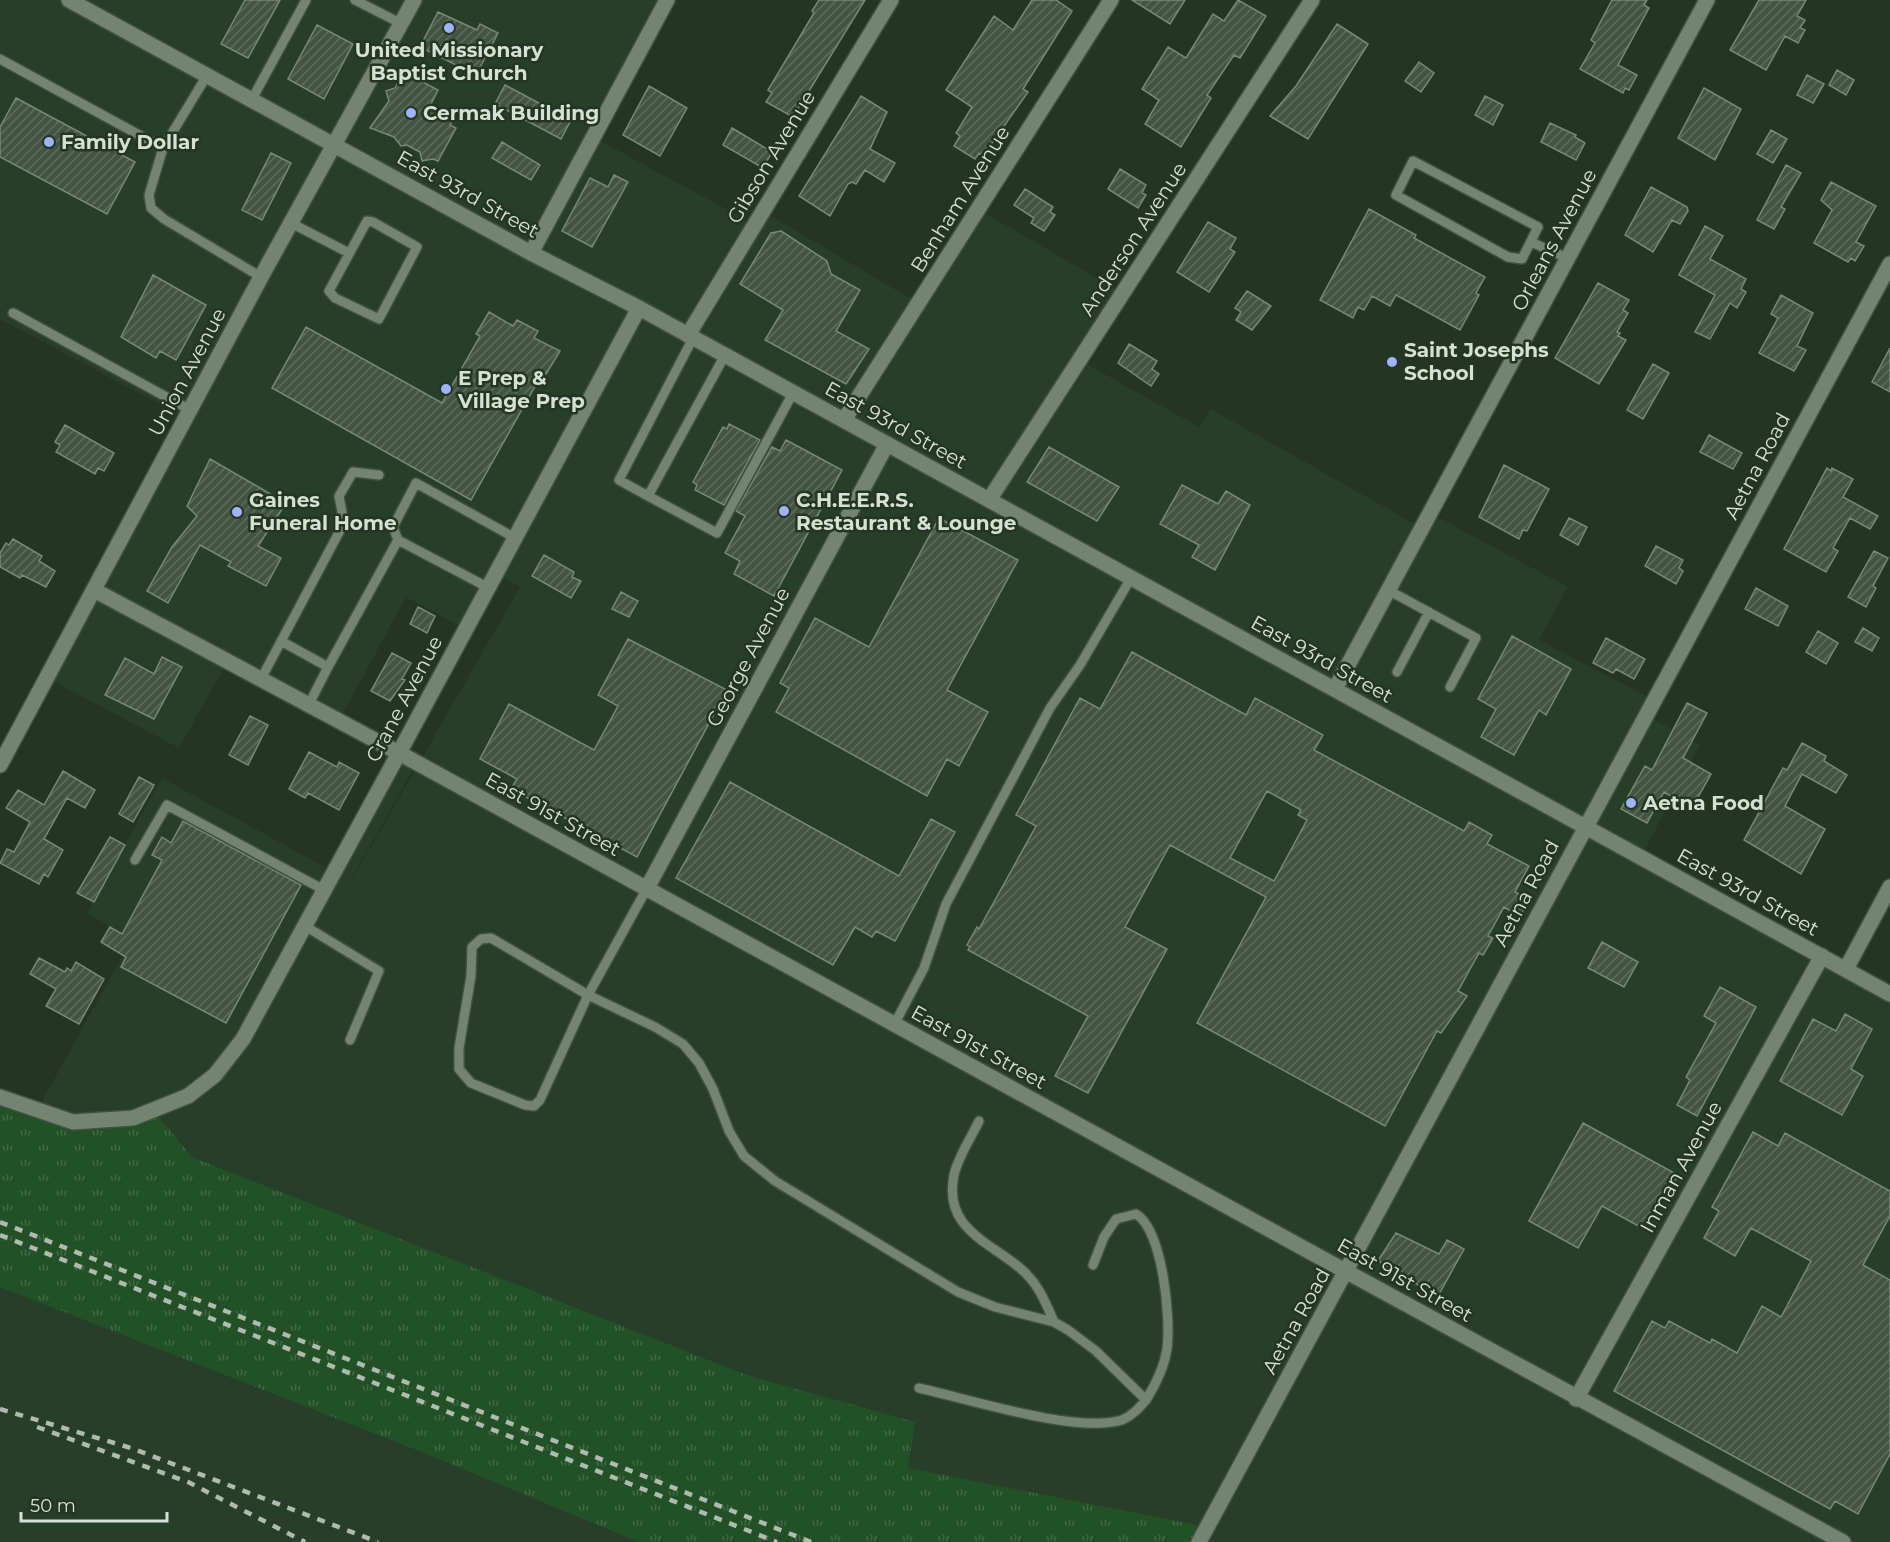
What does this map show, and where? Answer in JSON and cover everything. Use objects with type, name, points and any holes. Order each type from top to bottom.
[{"type":"street","name":"East 93rd Street","points":[[69,0],[531,253],[639,308],[1890,994]]},
{"type":"street","name":"Union Avenue","points":[[0,765],[399,23],[414,0]]},
{"type":"street","points":[[531,253],[667,0]]},
{"type":"street","name":"Gibson Avenue","points":[[691,337],[891,0]]},
{"type":"street","name":"Benham Avenue","points":[[844,420],[1111,0]]},
{"type":"street","name":"Anderson Avenue","points":[[989,500],[1312,0]]},
{"type":"street","name":"Orleans Avenue","points":[[1335,690],[1707,0]]},
{"type":"street","name":"Aetna Road","points":[[1199,1542],[1890,264]]},
{"type":"street","name":"Crane Avenue","points":[[0,1097],[73,1122],[133,1118],[189,1096],[215,1075],[243,1039],[639,308]]},
{"type":"street","name":"George Avenue","points":[[646,890],[887,444]]},
{"type":"street","name":"East 91st Street","points":[[94,590],[309,704],[1576,1399],[1843,1542]]},
{"type":"street","points":[[1846,969],[1890,887]]},
{"type":"street","name":"Inman Avenue","points":[[1576,1399],[1822,956]]},
{"type":"lane","points":[[251,100],[306,0]]},
{"type":"lane","points":[[356,0],[399,23]]},
{"type":"lane","points":[[0,59],[163,148]]},
{"type":"lane","points":[[206,76],[163,148],[149,195],[151,208],[164,219],[261,278]]},
{"type":"lane","points":[[1413,161],[1538,227],[1531,242],[1522,259],[1508,257],[1396,195],[1413,161]]},
{"type":"lane","points":[[367,221],[373,222],[417,247],[379,320],[331,295],[329,291],[349,253],[367,221]]},
{"type":"lane","points":[[291,223],[349,253]]},
{"type":"lane","points":[[1531,242],[1567,258]]},
{"type":"lane","points":[[13,313],[190,411]]},
{"type":"lane","points":[[691,337],[619,480],[648,496],[717,533],[793,393]]},
{"type":"lane","points":[[648,496],[725,355]]},
{"type":"lane","points":[[261,679],[344,523],[339,496],[353,472],[379,475]]},
{"type":"lane","points":[[489,588],[398,540],[393,527],[416,483],[515,538]]},
{"type":"lane","points":[[309,704],[398,540]]},
{"type":"lane","points":[[894,1025],[924,968],[946,904],[1050,708],[1080,665],[1131,578]]},
{"type":"lane","points":[[1388,590],[1476,638],[1450,687]]},
{"type":"lane","points":[[1396,672],[1429,612]]},
{"type":"lane","points":[[281,641],[328,668]]},
{"type":"lane","points":[[135,860],[167,805],[324,890]]},
{"type":"lane","points":[[646,890],[588,995],[540,1100],[534,1106],[525,1105],[471,1083],[463,1076],[458,1059],[471,976],[472,947],[481,939],[491,938],[588,995],[655,1027],[683,1044],[704,1071],[729,1131],[744,1156],[775,1181],[958,1292],[995,1307],[1054,1322],[1096,1351],[1146,1400]]},
{"type":"lane","points":[[304,927],[379,971],[351,1040]]},
{"type":"lane","points":[[979,1121],[954,1174],[951,1198],[958,1217],[978,1239],[1020,1268],[1039,1287],[1054,1322]]},
{"type":"lane","points":[[919,1388],[1066,1422],[1102,1424],[1132,1414],[1146,1400],[1164,1363],[1169,1327],[1153,1236],[1145,1220],[1136,1214],[1116,1219],[1104,1237],[1093,1265]]},
{"type":"shaded area","points":[[0,0],[667,0],[593,137],[754,224],[763,211],[918,303],[978,209],[1123,293],[1080,360],[1199,427],[1211,409],[1422,528],[1430,513],[1568,587],[1539,640],[1654,700],[1646,715],[1700,745],[1641,857],[1890,994],[1890,1542],[0,1542],[0,1191],[73,1122],[37,1110],[132,939],[87,913],[162,778],[334,872],[399,753],[417,762],[327,923],[520,587],[496,574],[466,629],[406,597],[339,721],[228,661],[179,748],[47,678],[186,418],[0,319]]},
{"type":"green space","points":[[0,1097],[73,1122],[153,1110],[192,1157],[749,1376],[915,1422],[908,1468],[1207,1527],[1199,1542],[639,1542],[417,1450],[0,1287]]},
{"type":"building","points":[[245,0],[280,0],[248,58],[221,44]]},
{"type":"building","points":[[819,0],[865,0],[793,117],[766,102],[772,93],[768,90],[814,13],[812,11]]},
{"type":"building","points":[[1032,0],[1056,0],[1072,11],[1023,89],[1028,92],[983,156],[979,153],[975,159],[954,146],[960,136],[956,133],[972,107],[946,90],[994,16],[1013,30]]},
{"type":"building","points":[[1132,0],[1185,0],[1170,24]]},
{"type":"building","points":[[1238,0],[1266,16],[1240,58],[1234,55],[1207,95],[1211,98],[1181,147],[1145,124],[1159,100],[1142,89],[1168,47],[1186,58],[1213,14],[1224,21]]},
{"type":"building","points":[[1612,0],[1647,0],[1644,5],[1649,8],[1618,65],[1637,75],[1629,90],[1625,88],[1623,93],[1580,69],[1595,43],[1591,40]]},
{"type":"building","points":[[1759,0],[1806,0],[1797,16],[1805,20],[1800,28],[1805,30],[1798,43],[1785,36],[1766,70],[1730,50]]},
{"type":"building","points":[[438,12],[477,30],[480,24],[498,33],[476,75],[420,47]]},
{"type":"building","points":[[1337,24],[1368,44],[1308,139],[1270,116],[1296,86]]},
{"type":"building","points":[[317,25],[353,44],[324,99],[288,79]]},
{"type":"building","points":[[1419,62],[1434,73],[1421,92],[1405,81]]},
{"type":"building","points":[[1837,70],[1854,80],[1846,95],[1829,85]]},
{"type":"building","name":"Cermak Building","points":[[404,72],[438,90],[431,104],[435,106],[433,109],[453,120],[450,125],[456,128],[438,161],[433,159],[422,161],[420,152],[407,145],[401,146],[394,137],[370,128],[389,101],[386,91],[395,88]]},
{"type":"building","points":[[1807,75],[1824,84],[1813,103],[1797,95]]},
{"type":"building","points":[[505,85],[571,120],[561,139],[495,104]]},
{"type":"building","points":[[649,86],[687,108],[660,156],[623,135]]},
{"type":"building","points":[[1704,88],[1741,109],[1715,160],[1678,138]]},
{"type":"building","points":[[861,96],[887,112],[870,149],[895,163],[884,182],[865,170],[856,184],[852,182],[848,184],[830,216],[799,196]]},
{"type":"building","points":[[1485,96],[1503,105],[1493,125],[1475,115]]},
{"type":"building","name":"Family Dollar","points":[[16,98],[135,162],[107,214],[0,157],[0,127]]},
{"type":"building","points":[[1550,123],[1576,135],[1575,137],[1585,143],[1576,160],[1541,142]]},
{"type":"building","points":[[732,128],[772,152],[763,168],[723,145]]},
{"type":"building","points":[[1771,130],[1787,139],[1773,163],[1757,154]]},
{"type":"building","points":[[502,142],[540,165],[531,180],[492,158]]},
{"type":"building","points":[[271,153],[291,163],[262,220],[242,210]]},
{"type":"building","points":[[1786,165],[1801,173],[1781,207],[1785,209],[1774,229],[1757,220]]},
{"type":"building","points":[[1120,169],[1146,185],[1142,193],[1146,195],[1138,208],[1108,189]]},
{"type":"building","points":[[614,175],[628,182],[592,247],[562,231],[590,178],[608,187]]},
{"type":"building","points":[[1831,182],[1876,206],[1856,242],[1864,246],[1855,261],[1851,258],[1848,262],[1814,243],[1832,210],[1821,200]]},
{"type":"building","points":[[1651,187],[1687,207],[1688,211],[1680,224],[1672,220],[1653,252],[1625,235]]},
{"type":"building","points":[[1025,189],[1053,207],[1050,212],[1055,215],[1044,231],[1031,223],[1034,218],[1014,205]]},
{"type":"building","points":[[1369,209],[1416,235],[1414,238],[1485,277],[1476,293],[1479,295],[1460,330],[1396,295],[1390,306],[1372,296],[1364,310],[1358,307],[1353,318],[1320,300]]},
{"type":"building","points":[[1208,222],[1236,238],[1230,249],[1235,252],[1209,292],[1177,272]]},
{"type":"building","points":[[1705,226],[1723,236],[1710,259],[1746,279],[1741,289],[1746,292],[1737,308],[1730,303],[1710,339],[1695,332],[1715,295],[1679,275]]},
{"type":"building","points":[[781,231],[827,261],[831,274],[860,290],[836,331],[869,349],[846,384],[765,340],[783,310],[740,284],[771,233]]},
{"type":"building","points":[[153,275],[206,305],[176,360],[160,351],[156,358],[121,337]]},
{"type":"building","points":[[1598,283],[1629,300],[1623,310],[1628,313],[1617,332],[1620,333],[1618,336],[1626,340],[1599,384],[1555,358]]},
{"type":"building","points":[[1247,291],[1271,306],[1252,330],[1236,320],[1241,312],[1235,308]]},
{"type":"building","points":[[1781,295],[1813,313],[1797,346],[1806,350],[1794,371],[1759,353],[1778,318],[1771,314]]},
{"type":"building","points":[[489,312],[513,326],[517,320],[538,331],[534,338],[560,351],[546,374],[542,374],[471,500],[272,388],[306,327],[442,403],[480,336],[476,334]]},
{"type":"building","points":[[1129,344],[1157,361],[1152,369],[1159,374],[1151,386],[1118,363]]},
{"type":"building","points":[[1890,348],[1890,392],[1872,382]]},
{"type":"building","points":[[1653,364],[1669,373],[1643,419],[1627,410]]},
{"type":"building","points":[[729,424],[760,440],[724,505],[695,490],[697,485],[693,482],[723,427],[727,429]]},
{"type":"building","points":[[65,425],[114,453],[104,471],[98,468],[95,474],[56,452],[60,445],[55,442]]},
{"type":"building","points":[[1709,435],[1742,453],[1733,469],[1700,452]]},
{"type":"building","name":"C.H.E.E.R.S. Restaurant & Lounge","points":[[786,440],[842,470],[774,596],[734,574],[740,561],[725,553],[745,516],[736,511],[772,447],[780,451]]},
{"type":"building","points":[[1049,447],[1119,487],[1097,521],[1027,482]]},
{"type":"building","name":"Gaines Funeral Home","points":[[210,459],[286,503],[258,546],[281,558],[266,586],[228,566],[231,562],[200,545],[168,603],[147,591],[172,547],[197,516],[187,506]]},
{"type":"building","points":[[1504,465],[1549,489],[1527,531],[1523,530],[1519,539],[1479,517]]},
{"type":"building","points":[[1827,468],[1831,471],[1832,468],[1853,479],[1843,497],[1878,516],[1870,529],[1850,518],[1833,548],[1838,551],[1826,572],[1784,549]]},
{"type":"building","points":[[1182,485],[1218,504],[1226,491],[1250,505],[1215,570],[1192,557],[1199,545],[1160,524]]},
{"type":"building","points":[[939,518],[1018,560],[947,690],[988,712],[959,766],[947,759],[927,796],[776,712],[789,688],[780,683],[815,618],[869,647]]},
{"type":"building","points":[[1569,518],[1587,527],[1578,545],[1560,535]]},
{"type":"building","points":[[13,539],[42,556],[39,561],[55,571],[46,587],[22,575],[20,578],[0,567],[0,553],[6,543],[9,545]]},
{"type":"building","points":[[1656,546],[1683,560],[1679,568],[1683,571],[1676,584],[1645,566]]},
{"type":"building","points":[[1874,551],[1888,558],[1873,586],[1876,588],[1866,607],[1848,597]]},
{"type":"building","points":[[544,555],[574,572],[572,577],[581,581],[571,598],[532,576]]},
{"type":"building","points":[[1756,588],[1788,606],[1778,626],[1745,609]]},
{"type":"building","points":[[621,592],[638,601],[629,617],[612,609]]},
{"type":"building","points":[[418,607],[435,616],[427,633],[410,624]]},
{"type":"building","points":[[1863,628],[1879,638],[1872,651],[1855,642]]},
{"type":"building","points":[[1818,631],[1838,643],[1826,664],[1806,652]]},
{"type":"building","points":[[1512,636],[1571,669],[1546,715],[1539,710],[1514,755],[1481,737],[1496,709],[1478,699]]},
{"type":"building","points":[[1606,638],[1645,659],[1634,679],[1616,669],[1613,673],[1593,663]]},
{"type":"building","points":[[628,639],[727,690],[637,857],[511,789],[517,779],[480,759],[509,704],[594,750],[618,706],[598,695]]},
{"type":"building","points":[[1132,652],[1246,715],[1255,698],[1323,735],[1314,750],[1464,831],[1469,822],[1492,835],[1487,844],[1529,866],[1515,892],[1529,900],[1520,916],[1504,907],[1488,936],[1493,938],[1483,955],[1479,953],[1458,991],[1467,996],[1441,1033],[1437,1031],[1385,1126],[1197,1023],[1266,897],[1170,845],[1125,927],[1167,949],[1088,1093],[1055,1076],[1088,1016],[968,950],[970,947],[967,945],[977,927],[979,929],[1036,826],[1016,815],[1080,698],[1100,709]],"holes":[[[1267,791],[1301,810],[1298,815],[1307,820],[1274,881],[1230,858]]]},
{"type":"building","points":[[392,653],[411,663],[402,679],[405,680],[390,701],[371,691]]},
{"type":"building","points":[[162,657],[182,667],[154,719],[105,695],[125,658],[154,674]]},
{"type":"building","points":[[1687,703],[1707,713],[1683,758],[1711,774],[1692,808],[1664,792],[1647,823],[1621,809],[1645,766],[1652,770]]},
{"type":"building","points":[[250,716],[268,725],[248,765],[229,755]]},
{"type":"building","points":[[1802,743],[1826,756],[1824,761],[1847,775],[1836,793],[1802,774],[1785,806],[1825,829],[1801,874],[1744,840],[1783,768],[1787,770]]},
{"type":"building","points":[[309,752],[337,767],[339,762],[359,773],[339,810],[308,793],[305,798],[289,789]]},
{"type":"building","points":[[63,771],[95,790],[85,808],[67,798],[44,839],[63,850],[48,877],[44,874],[39,884],[0,863],[7,849],[14,852],[30,822],[6,808],[18,790],[44,805]]},
{"type":"building","points":[[139,777],[154,785],[133,822],[119,814]]},
{"type":"building","points":[[730,782],[899,876],[931,819],[955,832],[895,941],[876,931],[872,937],[855,927],[833,965],[676,878]]},
{"type":"building","points":[[183,821],[301,885],[226,1023],[121,967],[126,957],[101,942],[110,927],[122,934],[162,860],[152,855],[162,837],[171,843]]},
{"type":"building","points":[[110,837],[125,845],[94,902],[77,893]]},
{"type":"building","points":[[1602,942],[1638,962],[1624,987],[1588,968]]},
{"type":"building","points":[[39,958],[65,972],[67,968],[71,971],[76,962],[104,979],[79,1024],[46,1006],[56,989],[30,974]]},
{"type":"building","points":[[1720,987],[1756,1007],[1697,1116],[1677,1105],[1690,1080],[1686,1077],[1716,1023],[1704,1016]]},
{"type":"building","points":[[1845,1014],[1872,1029],[1851,1069],[1863,1076],[1842,1115],[1780,1081],[1813,1019],[1836,1031]]},
{"type":"building","points":[[1583,1123],[1678,1175],[1665,1199],[1662,1197],[1644,1229],[1602,1206],[1578,1248],[1529,1221]]},
{"type":"building","points":[[1753,1132],[1778,1146],[1785,1133],[1890,1191],[1890,1216],[1863,1265],[1890,1280],[1890,1454],[1858,1514],[1835,1501],[1830,1509],[1614,1391],[1652,1321],[1665,1328],[1669,1321],[1710,1343],[1712,1339],[1737,1353],[1762,1306],[1781,1317],[1811,1261],[1751,1228],[1735,1256],[1704,1238],[1719,1211],[1712,1207]]},
{"type":"building","points":[[1396,1233],[1439,1254],[1447,1240],[1464,1249],[1438,1296],[1382,1265],[1379,1259]]},
{"type":"railway","points":[[0,1222],[811,1542]]},
{"type":"railway","points":[[0,1235],[777,1542]]},
{"type":"railway","points":[[0,1409],[131,1448],[378,1542]]},
{"type":"railway","points":[[37,1427],[188,1482],[305,1542]]},
{"type":"place","name":"United Missionary Baptist Church","points":[[449,28]]},
{"type":"place","name":"Cermak Building","points":[[411,113]]},
{"type":"place","name":"Family Dollar","points":[[49,142]]},
{"type":"place","name":"Saint Josephs School","points":[[1392,362]]},
{"type":"place","name":"E Prep & Village Prep","points":[[446,389]]},
{"type":"place","name":"C.H.E.E.R.S. Restaurant & Lounge","points":[[784,511]]},
{"type":"place","name":"Gaines Funeral Home","points":[[237,512]]},
{"type":"place","name":"Aetna Food","points":[[1631,803]]}]
